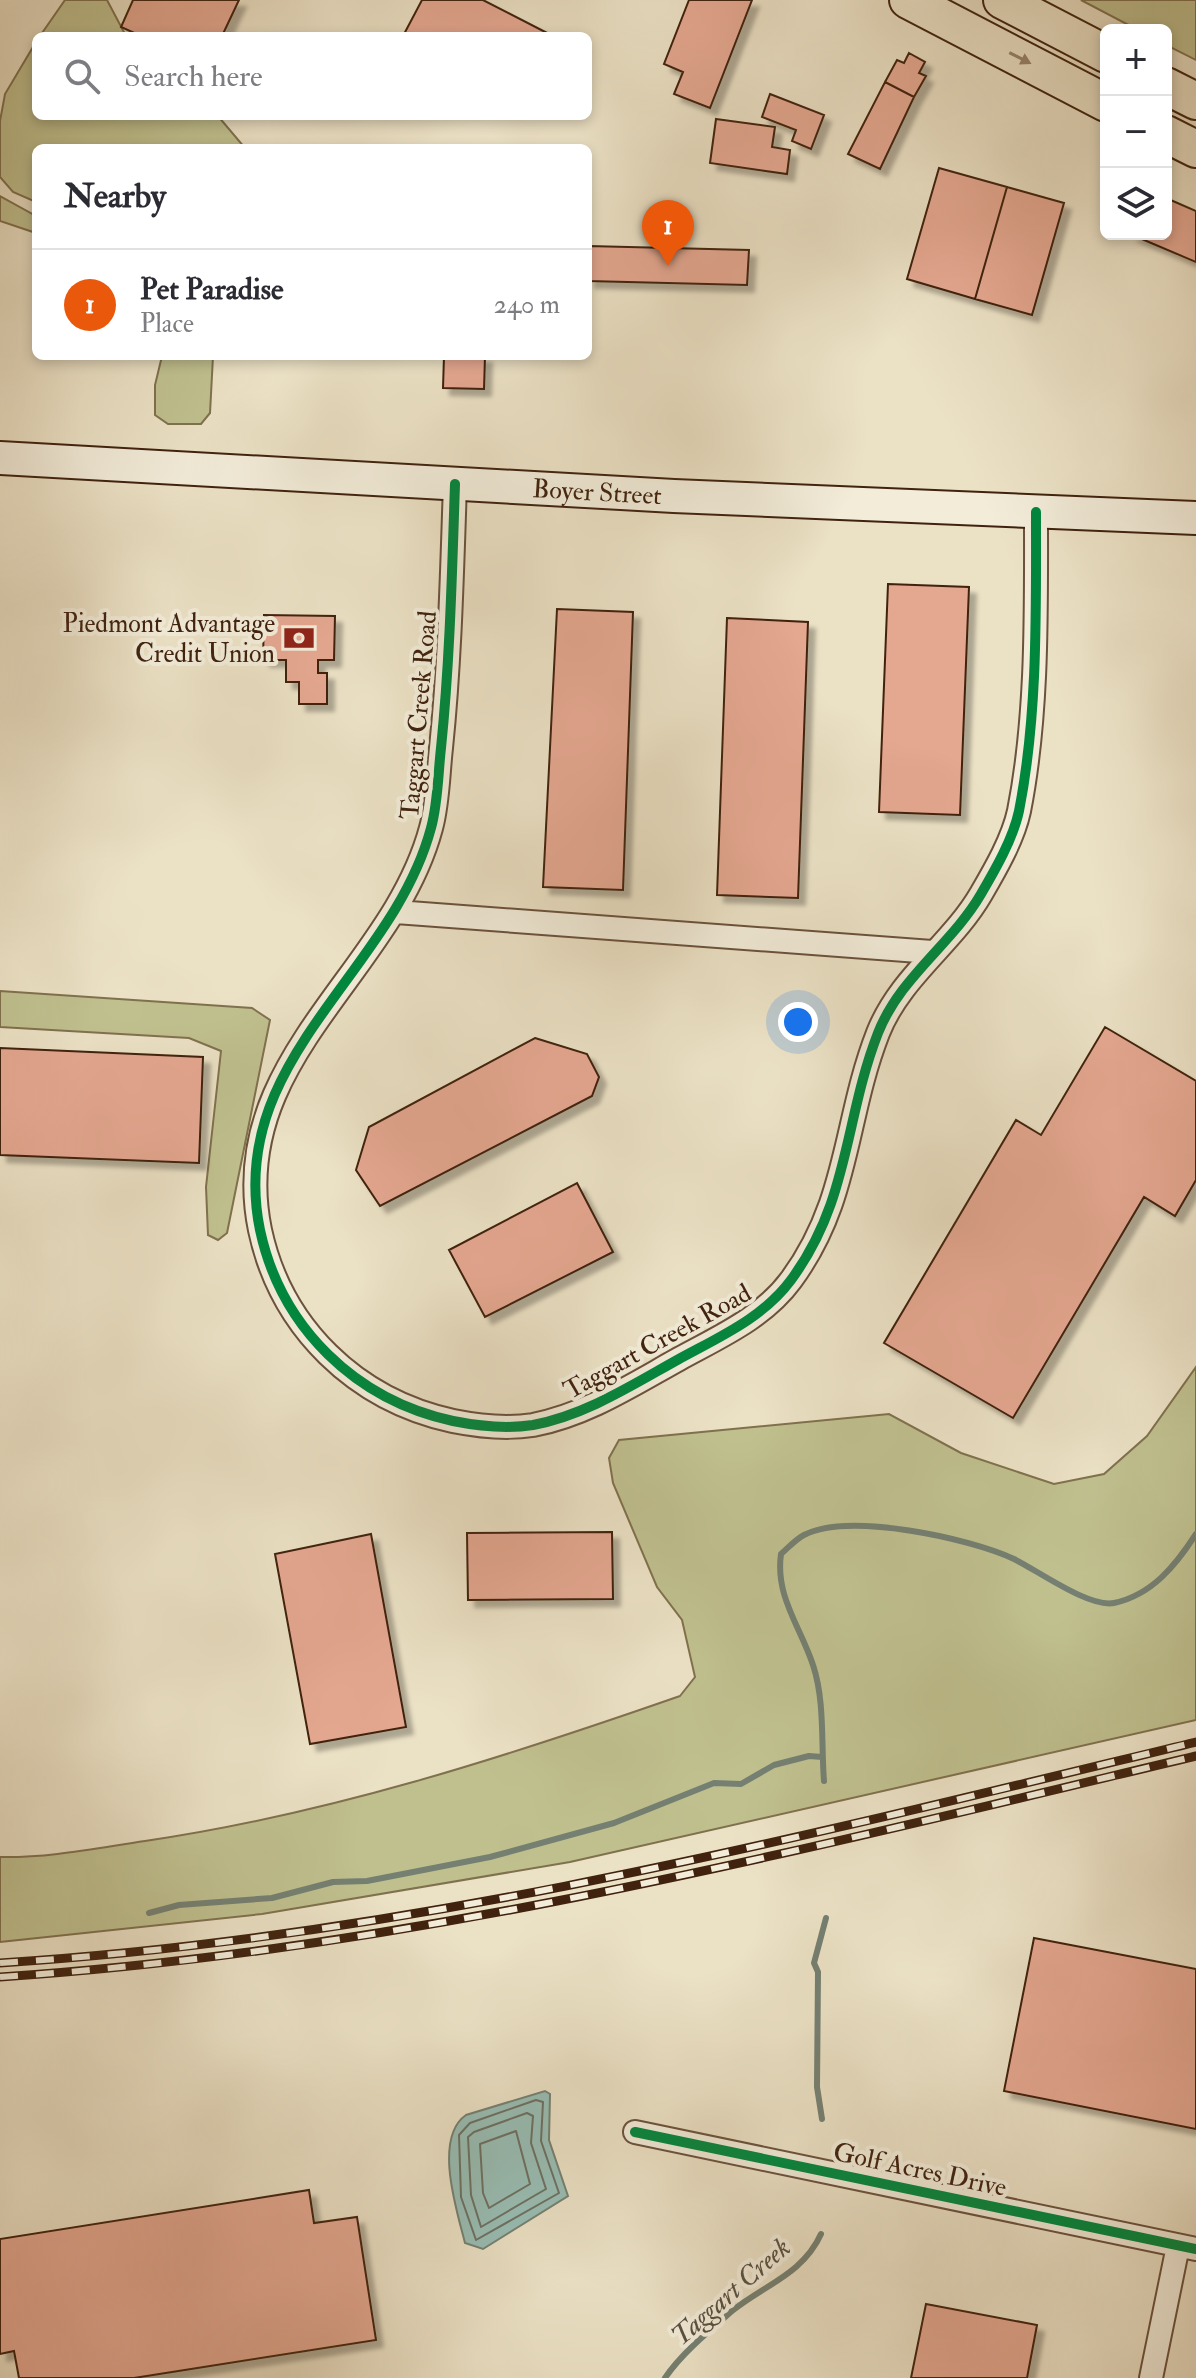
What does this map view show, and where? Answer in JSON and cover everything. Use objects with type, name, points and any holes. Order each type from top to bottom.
[{"type":"main road","points":[[908,0],[1100,100]]},
{"type":"main road","points":[[1002,0],[1100,51]]},
{"type":"main road","points":[[1172,89],[1196,101]]},
{"type":"main road","points":[[1172,137],[1196,149]]},
{"type":"main road","name":"Boyer Street","points":[[0,458],[455,484],[1196,518]]},
{"type":"street","name":"Taggart Creek Road","points":[[455,484],[449,685],[432,826],[396,912],[301,1042],[279,1081],[258,1151],[256,1189],[260,1227],[271,1267],[287,1303],[309,1335],[335,1364],[392,1402],[427,1415],[502,1427],[549,1421],[596,1405],[763,1311],[787,1286],[815,1245],[831,1210],[865,1071],[880,1028],[893,1003],[977,901],[1018,815],[1032,696],[1036,512]]},
{"type":"street","points":[[396,912],[932,952]]},
{"type":"street","name":"Golf Acres Drive","points":[[635,2132],[1187,2248]]},
{"type":"street","points":[[1151,2378],[1187,2248]]},
{"type":"green space","points":[[65,0],[107,0],[124,32],[43,32]]},
{"type":"green space","points":[[1081,0],[1196,0],[1196,60],[1172,48],[1172,24],[1127,24]]},
{"type":"green space","points":[[32,49],[32,120],[221,120],[242,144],[32,144],[32,200],[13,192],[0,177],[0,121],[5,94]]},
{"type":"green space","points":[[0,196],[32,214],[32,232],[0,221]]},
{"type":"green space","points":[[161,360],[213,360],[210,413],[201,424],[168,424],[155,415],[155,385]]},
{"type":"green space","points":[[0,991],[252,1008],[270,1020],[227,1233],[218,1240],[208,1235],[206,1187],[221,1051],[189,1038],[0,1027]]},
{"type":"green space","points":[[1196,1367],[1196,1720],[570,1862],[262,1914],[0,1942],[0,1857],[91,1849],[282,1816],[482,1762],[680,1696],[695,1677],[682,1620],[657,1587],[613,1483],[609,1458],[619,1440],[889,1414],[961,1453],[1054,1484],[1104,1474],[1147,1436]]},
{"type":"water","points":[[545,2091],[550,2094],[549,2140],[568,2196],[483,2249],[465,2243],[450,2176],[451,2140],[456,2126],[466,2115]]},
{"type":"building","points":[[133,0],[239,0],[224,32],[132,32],[121,27]]},
{"type":"building","points":[[422,0],[483,0],[545,32],[405,32]]},
{"type":"building","points":[[689,0],[752,0],[710,108],[674,94],[683,72],[664,64]]},
{"type":"building","points":[[909,53],[925,62],[919,73],[926,76],[914,97],[885,82],[897,60],[904,63]]},
{"type":"building","points":[[885,82],[914,97],[880,169],[848,154]]},
{"type":"building","points":[[770,94],[824,115],[811,149],[792,141],[796,130],[762,117]]},
{"type":"building","points":[[716,119],[775,127],[772,147],[790,150],[787,174],[710,163]]},
{"type":"building","points":[[939,168],[1007,187],[975,299],[907,279]]},
{"type":"building","points":[[1007,187],[1064,203],[1032,315],[975,299]]},
{"type":"building","points":[[1172,201],[1196,211],[1196,262],[1144,240],[1172,240]]},
{"type":"building","points":[[592,246],[749,250],[747,285],[592,281]]},
{"type":"building","points":[[444,360],[485,360],[484,389],[443,388]]},
{"type":"building","points":[[888,584],[969,587],[960,815],[879,812]]},
{"type":"building","points":[[557,609],[633,612],[623,890],[543,887]]},
{"type":"building","name":"Piedmont Advantage Credit Union","points":[[264,615],[335,616],[334,660],[318,660],[318,673],[327,673],[327,704],[299,704],[299,682],[286,682],[286,660],[263,660]]},
{"type":"building","points":[[727,618],[808,622],[798,898],[717,895]]},
{"type":"building","points":[[1105,1027],[1196,1081],[1196,1180],[1175,1216],[1144,1197],[1013,1418],[884,1343],[1016,1120],[1041,1135]]},
{"type":"building","points":[[535,1038],[587,1054],[599,1077],[592,1096],[380,1206],[356,1170],[369,1127]]},
{"type":"building","points":[[0,1048],[203,1057],[199,1163],[0,1155]]},
{"type":"building","points":[[577,1183],[613,1252],[485,1317],[449,1250]]},
{"type":"building","points":[[612,1532],[613,1599],[468,1600],[467,1533]]},
{"type":"building","points":[[371,1534],[406,1727],[310,1744],[275,1554]]},
{"type":"building","points":[[1034,1938],[1196,1969],[1196,2129],[1004,2091]]},
{"type":"building","points":[[309,2190],[314,2223],[357,2217],[376,2340],[134,2378],[19,2378],[14,2351],[0,2354],[0,2239]]},
{"type":"building","points":[[926,2304],[1037,2325],[1027,2378],[911,2378]]},
{"type":"waterway","name":"Taggart Creek","points":[[824,1781],[817,1679],[785,1597],[780,1569],[781,1554],[804,1535],[849,1526],[909,1530],[940,1536],[1014,1559],[1091,1600],[1114,1603],[1140,1593],[1162,1577],[1196,1534]]},
{"type":"waterway","points":[[149,1913],[179,1905],[272,1898],[333,1882],[367,1881],[490,1857],[614,1823],[714,1783],[741,1784],[774,1765],[809,1756],[822,1757]]},
{"type":"waterway","name":"Taggart Creek","points":[[822,2119],[817,2087],[818,1972],[814,1963],[826,1918]]},
{"type":"waterway","name":"Taggart Creek","points":[[665,2378],[705,2334],[804,2259],[821,2234]]},
{"type":"railway","points":[[0,1963],[152,1950],[302,1931],[453,1907],[751,1847],[1196,1742]]},
{"type":"railway","points":[[0,1977],[152,1964],[302,1945],[453,1920],[751,1860],[1196,1756]]},
{"type":"cycle path","points":[[455,484],[447,682],[431,828],[411,880],[383,928],[288,1067],[266,1116],[256,1170],[260,1230],[270,1265],[285,1298],[305,1328],[328,1354],[355,1377],[385,1396],[418,1411],[453,1421],[513,1427],[572,1414],[608,1398],[725,1334],[754,1316],[780,1293],[810,1250],[835,1190],[878,1033],[899,995],[956,929],[981,894],[998,865],[1016,822],[1025,775],[1033,700],[1036,512]]},
{"type":"cycle path","points":[[635,2132],[1196,2249]]},
{"type":"place","name":"Pet Paradise","points":[[668,266]]},
{"type":"place","name":"Piedmont Advantage Credit Union","points":[[299,638]]}]
